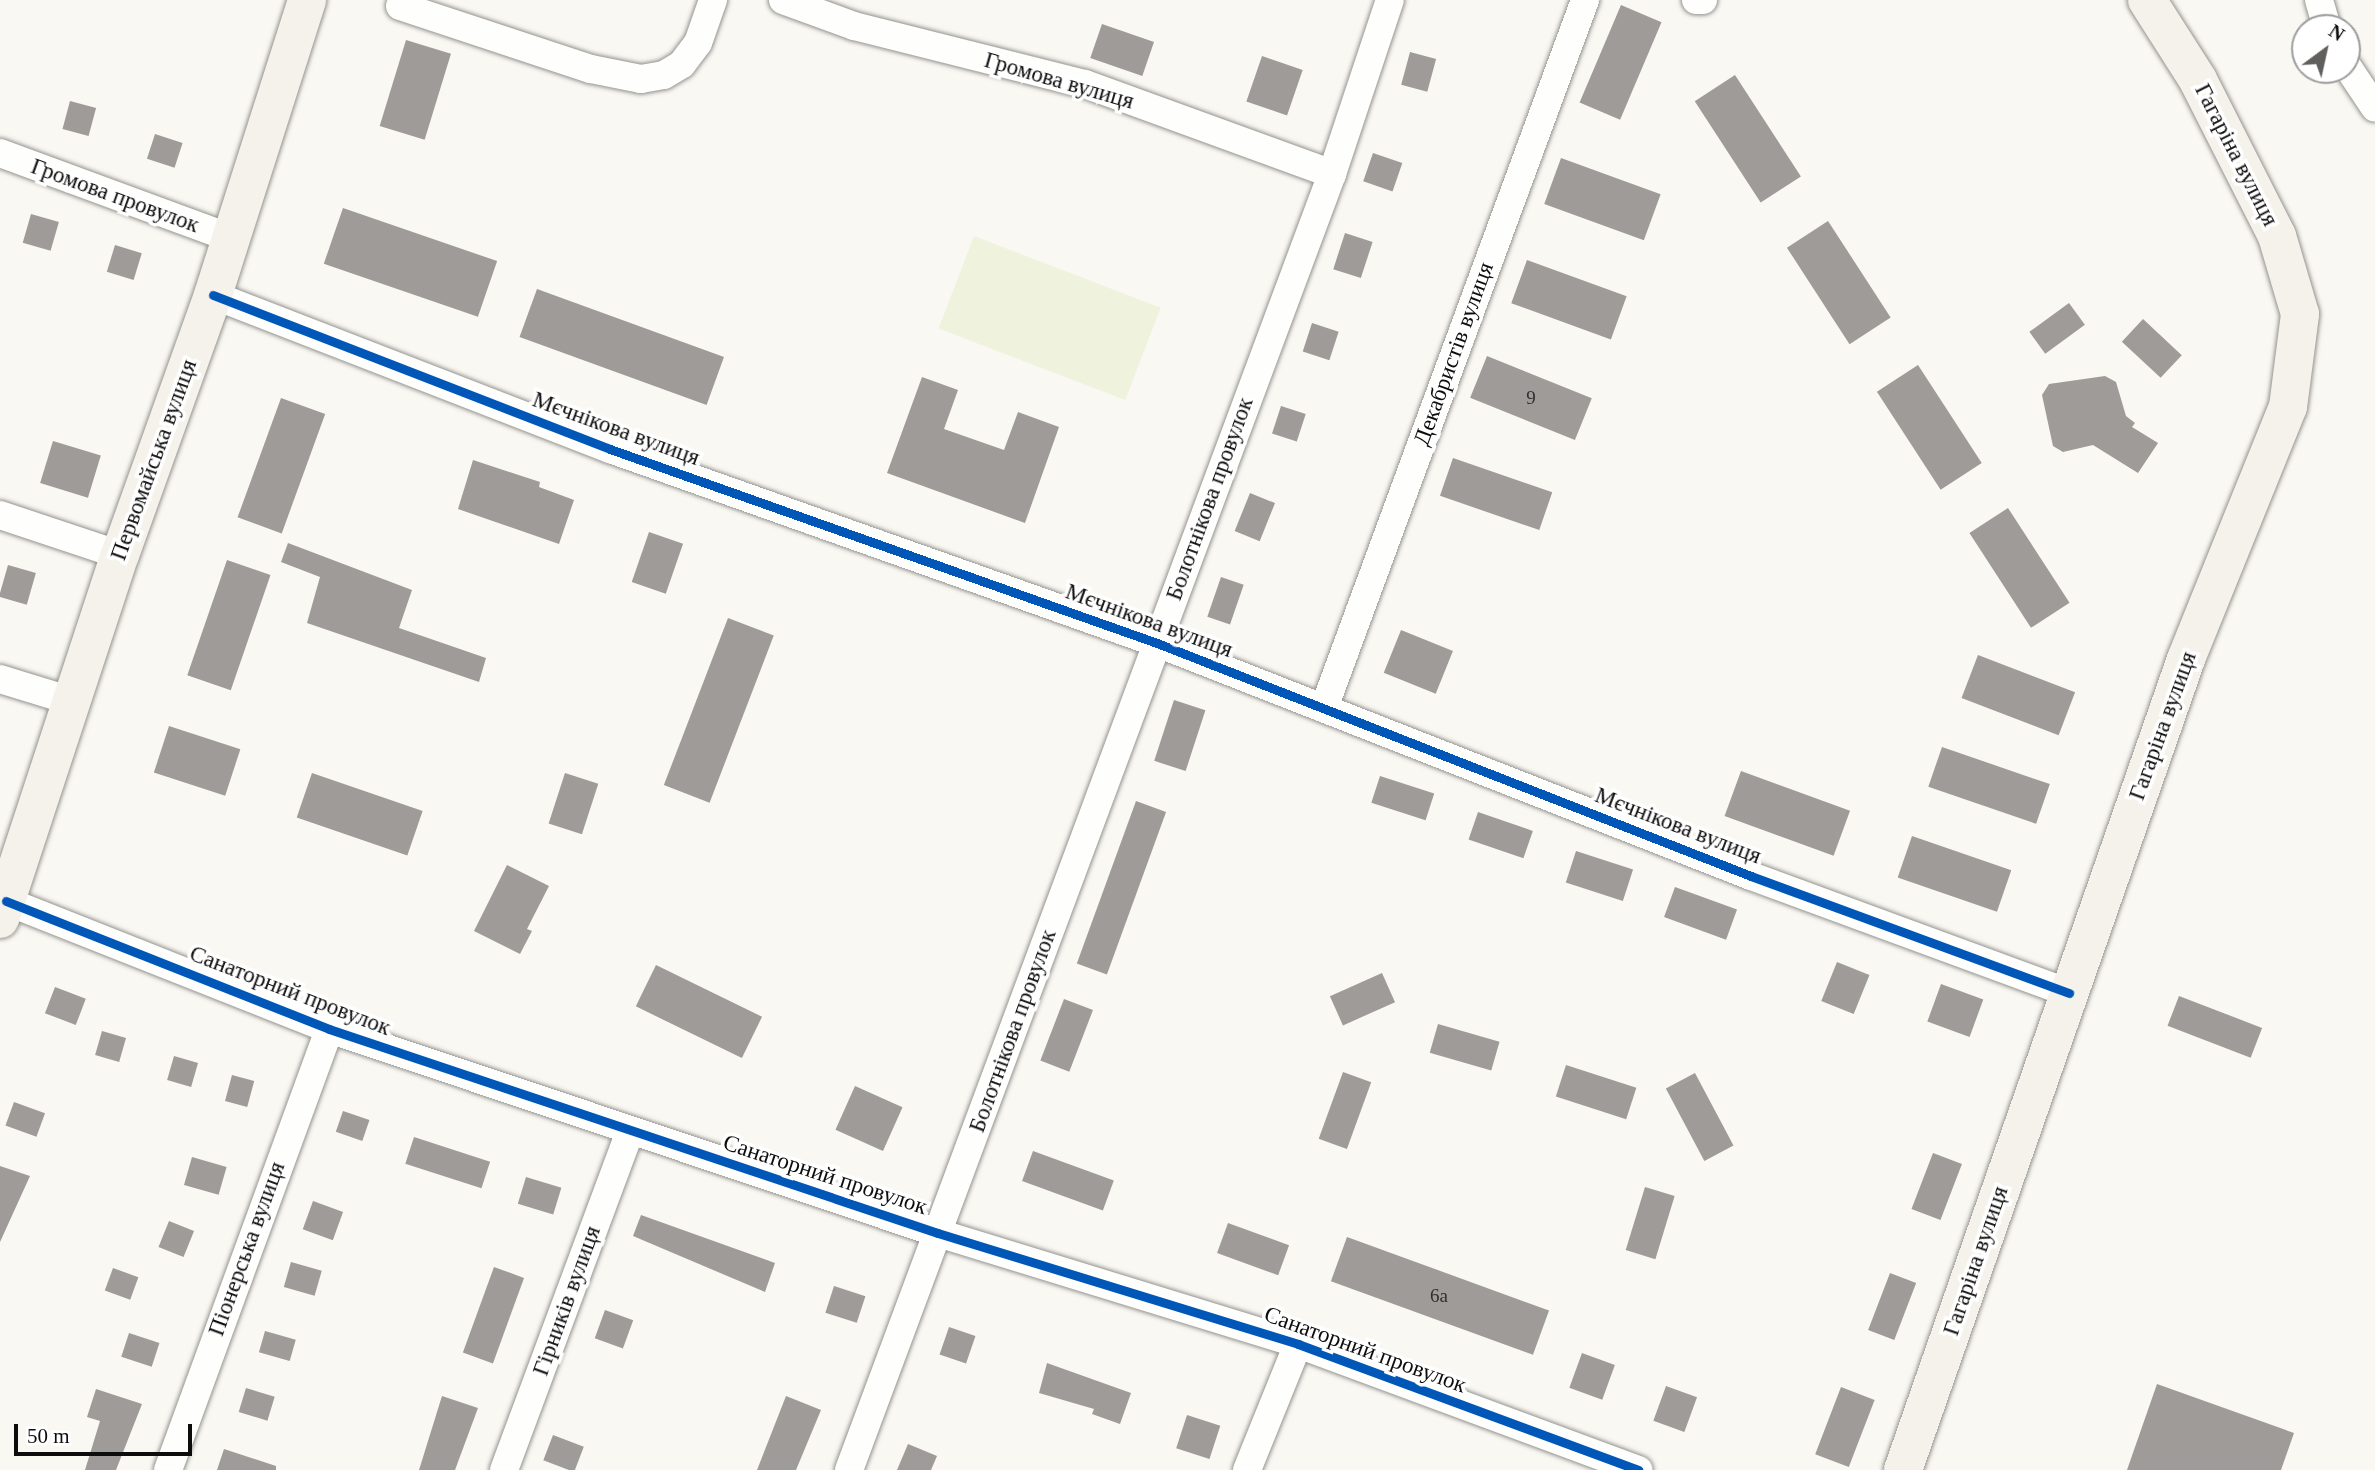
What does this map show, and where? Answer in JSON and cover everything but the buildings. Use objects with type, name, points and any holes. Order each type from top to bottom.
[{"type":"main road","name":"Первомайська вулиця","points":[[3,910],[120,555],[213,295],[307,0]]},
{"type":"main road","name":"Гагаріна вулиця","points":[[1903,1470],[2186,659],[2288,407],[2301,314],[2277,236],[2198,80],[2147,0]]},
{"type":"street","points":[[396,2],[591,69],[641,79],[664,75],[682,64],[698,43],[713,0]]},
{"type":"street","name":"Громова вулиця","points":[[783,0],[854,26],[1085,84],[1332,174]]},
{"type":"street","name":"Болотнікова провулок","points":[[849,1470],[1332,174],[1390,0]]},
{"type":"street","name":"Декабристів вулиця","points":[[1324,708],[1585,0]]},
{"type":"street","points":[[1696,0],[1703,0]]},
{"type":"street","points":[[2359,84],[2375,108]]},
{"type":"street","name":"Громова провулок","points":[[0,153],[231,238]]},
{"type":"street","name":"Мєчнікова вулиця","points":[[213,295],[610,449],[1157,643],[2069,993]]},
{"type":"street","points":[[0,515],[120,555]]},
{"type":"street","points":[[0,679],[72,702]]},
{"type":"street","name":"Санаторний провулок","points":[[3,910],[329,1029],[630,1132],[938,1233],[1298,1344],[1638,1470]]},
{"type":"street","name":"Піонерська вулиця","points":[[168,1470],[329,1029]]},
{"type":"street","name":"Гірників вулиця","points":[[504,1470],[630,1132]]},
{"type":"street","points":[[1247,1470],[1298,1344]]},
{"type":"green space","points":[[974,236],[1161,308],[1125,400],[939,328]]},
{"type":"cycle path","points":[[213,295],[610,449],[1157,643],[1751,876],[2069,993]]},
{"type":"cycle path","points":[[6,901],[329,1029],[938,1233],[1298,1344],[1638,1470]]}]
